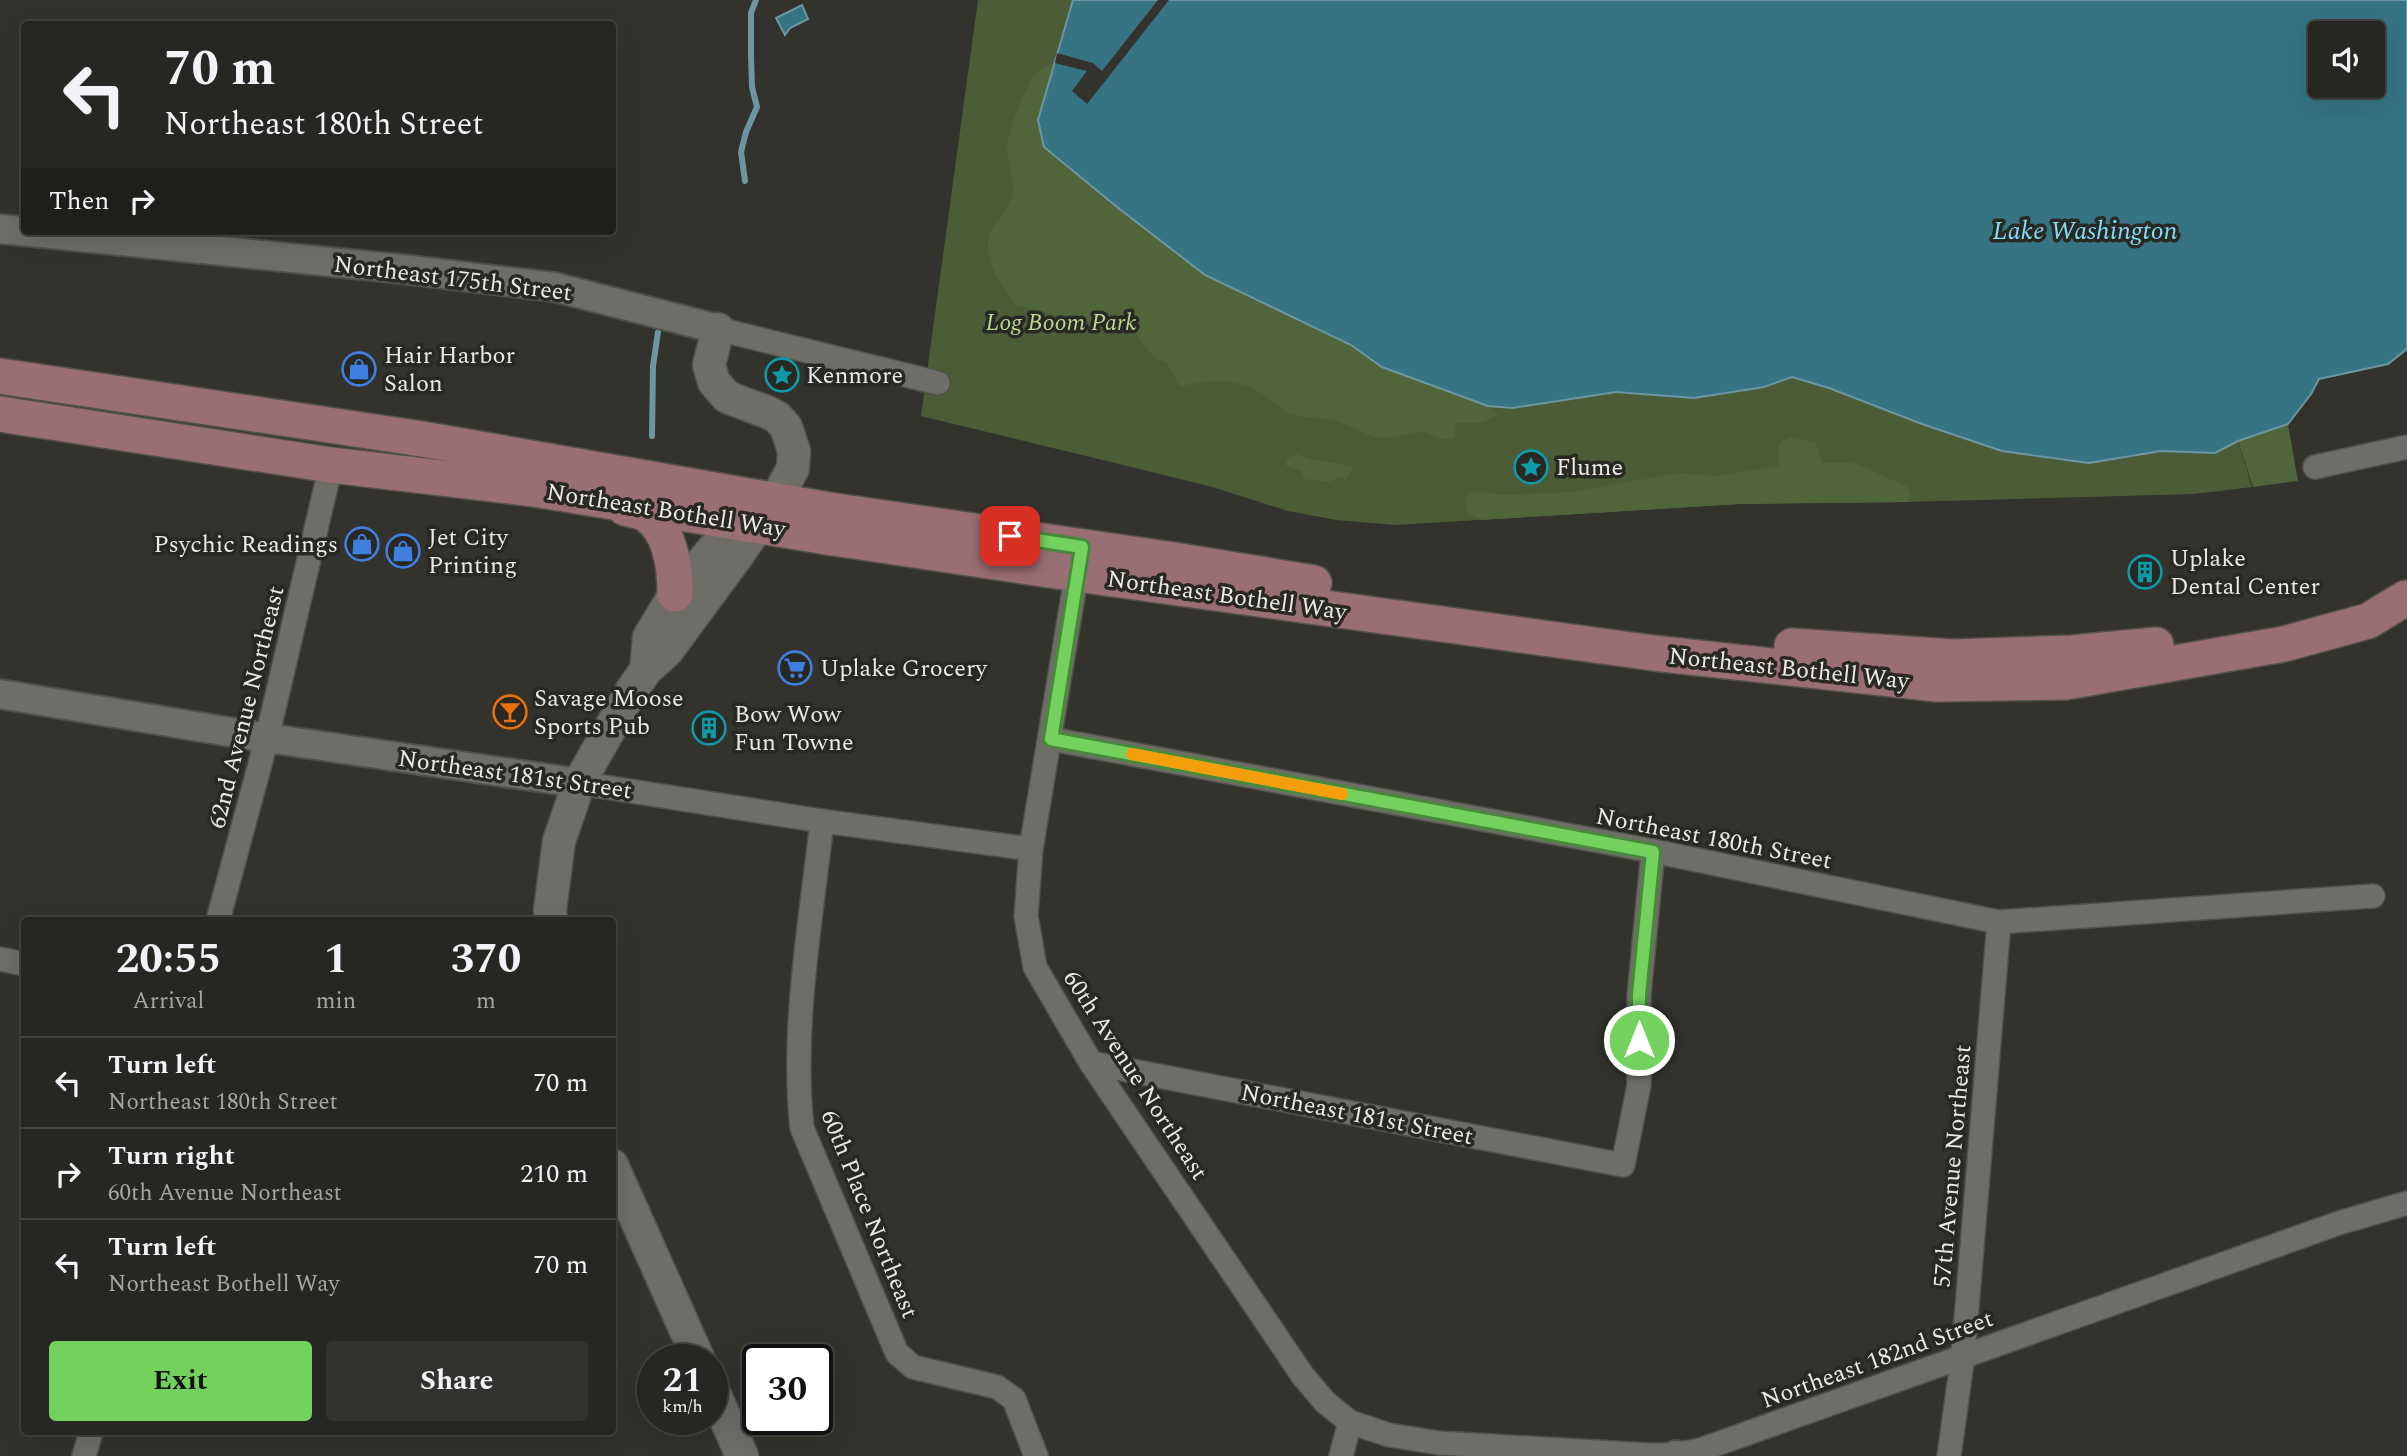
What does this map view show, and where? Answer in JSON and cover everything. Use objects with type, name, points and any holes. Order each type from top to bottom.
[{"type":"main road","points":[[646,670],[649,637],[675,594],[760,511],[790,477],[793,465],[794,451],[786,427],[767,412],[727,397],[714,382],[709,365],[718,329]]},
{"type":"main road","name":"Northeast Bothell Way","points":[[0,376],[422,439],[622,475],[760,511],[827,537],[1079,561],[1653,653],[1937,684],[2066,682],[2284,644],[2368,621],[2406,598]]},
{"type":"main road","name":"Northeast Bothell Way","points":[[0,414],[331,466],[431,475],[598,499],[760,511]]},
{"type":"main road","points":[[598,499],[645,514],[659,529],[673,561],[675,594]]},
{"type":"main road","points":[[551,917],[559,841],[579,783],[632,690],[646,670],[667,651],[760,511]]},
{"type":"main road","points":[[616,1174],[692,1344]]},
{"type":"main road","points":[[728,1423],[743,1456]]},
{"type":"street","name":"Northeast 175th Street","points":[[0,229],[21,231]]},
{"type":"street","name":"Northeast 175th Street","points":[[60,235],[554,287],[938,383]]},
{"type":"street","points":[[2315,467],[2407,447]]},
{"type":"street","name":"62nd Avenue Northeast","points":[[219,917],[267,738],[331,466]]},
{"type":"street","name":"60th Avenue Northeast","points":[[1079,561],[1031,849],[1026,916],[1035,967],[1091,1063],[1303,1376],[1326,1403],[1350,1422]]},
{"type":"street","name":"Northeast 181st Street","points":[[0,694],[267,738],[822,821],[1031,849]]},
{"type":"street","name":"Northeast 180th Street","points":[[1051,739],[1653,852],[1998,922],[2373,897]]},
{"type":"street","name":"60th Place Northeast","points":[[822,821],[798,1046],[802,1128],[898,1353],[912,1367],[997,1387],[1014,1399],[1036,1456]]},
{"type":"street","name":"Northeast 181st Street","points":[[1091,1063],[1623,1165],[1639,1085],[1639,995],[1653,852]]},
{"type":"street","name":"57th Avenue Northeast","points":[[1949,1456],[1963,1355],[1998,922]]},
{"type":"street","points":[[0,960],[21,964]]},
{"type":"street","name":"Northeast 182nd Street","points":[[1350,1422],[1389,1435],[1439,1443],[1676,1455],[1700,1450],[2339,1223],[2407,1203]]},
{"type":"street","points":[[1341,1456],[1350,1422]]},
{"type":"street","points":[[85,1456],[89,1435]]},
{"type":"green space","name":"Log Boom Park","points":[[978,0],[1073,0],[1055,63],[1351,345],[1382,367],[1512,408],[1616,392],[1694,398],[1764,387],[1792,377],[2001,451],[2089,463],[2161,451],[2215,453],[2238,441],[2252,487],[2194,494],[1739,504],[1396,525],[1336,520],[1288,511],[1209,486],[921,416]]},
{"type":"green space","points":[[1050,64],[1073,70],[1351,345],[1382,367],[1488,406],[1497,416],[1481,423],[1456,423],[1454,438],[1442,439],[1419,432],[1391,438],[1377,437],[1337,421],[1290,414],[1263,394],[1243,385],[1211,381],[1180,387],[1166,362],[1155,359],[1136,334],[1015,305],[994,270],[989,255],[989,239],[1012,195],[1007,147],[1013,122],[1033,77]]},
{"type":"green space","points":[[2288,424],[2298,481],[2253,487],[2238,441]]},
{"type":"green space","points":[[1791,437],[1816,442],[1822,463],[1853,462],[1906,486],[1911,494],[1907,502],[1739,504],[1481,520],[1468,513],[1465,496],[1473,491],[1506,495],[1570,492],[1679,473],[1718,476],[1779,466],[1778,449],[1781,441]]},
{"type":"green space","points":[[1298,454],[1309,459],[1354,466],[1346,480],[1340,477],[1329,482],[1304,479],[1301,471],[1286,466],[1286,459]]},
{"type":"water","name":"Lake Washington","points":[[1073,0],[2407,0],[2407,349],[2388,364],[2319,379],[2288,424],[2238,441],[2215,453],[2161,451],[2089,463],[2002,451],[1792,377],[1764,387],[1694,398],[1616,392],[1512,408],[1488,406],[1382,367],[1351,345],[1205,275],[1044,147],[1038,120]]},
{"type":"water","points":[[802,5],[808,19],[790,28],[785,35],[776,18]]},
{"type":"pier","points":[[1158,0],[1169,0],[1087,104],[1072,91],[1087,71],[1055,63],[1057,53],[1093,63],[1102,71]]},
{"type":"waterway","points":[[745,181],[741,152],[757,107],[752,87],[751,56],[751,13],[756,0]]},
{"type":"waterway","points":[[652,436],[653,366],[658,332]]},
{"type":"slow traffic","points":[[1132,754],[1342,794]]},
{"type":"place","name":"Hair Harbor Salon","points":[[359,369]]},
{"type":"place","name":"Kenmore","points":[[782,375]]},
{"type":"place","name":"Flume","points":[[1531,467]]},
{"type":"place","name":"Psychic Readings","points":[[362,544]]},
{"type":"place","name":"Jet City Printing","points":[[403,551]]},
{"type":"place","name":"Uplake Dental Center","points":[[2145,572]]},
{"type":"place","name":"Uplake Grocery","points":[[795,668]]},
{"type":"place","name":"Savage Moose Sports Pub","points":[[510,712]]},
{"type":"place","name":"Bow Wow Fun Towne","points":[[709,728]]},
{"type":"route","points":[[1010,536],[1082,547],[1051,739],[1653,852],[1639,995],[1639,1040]]}]
